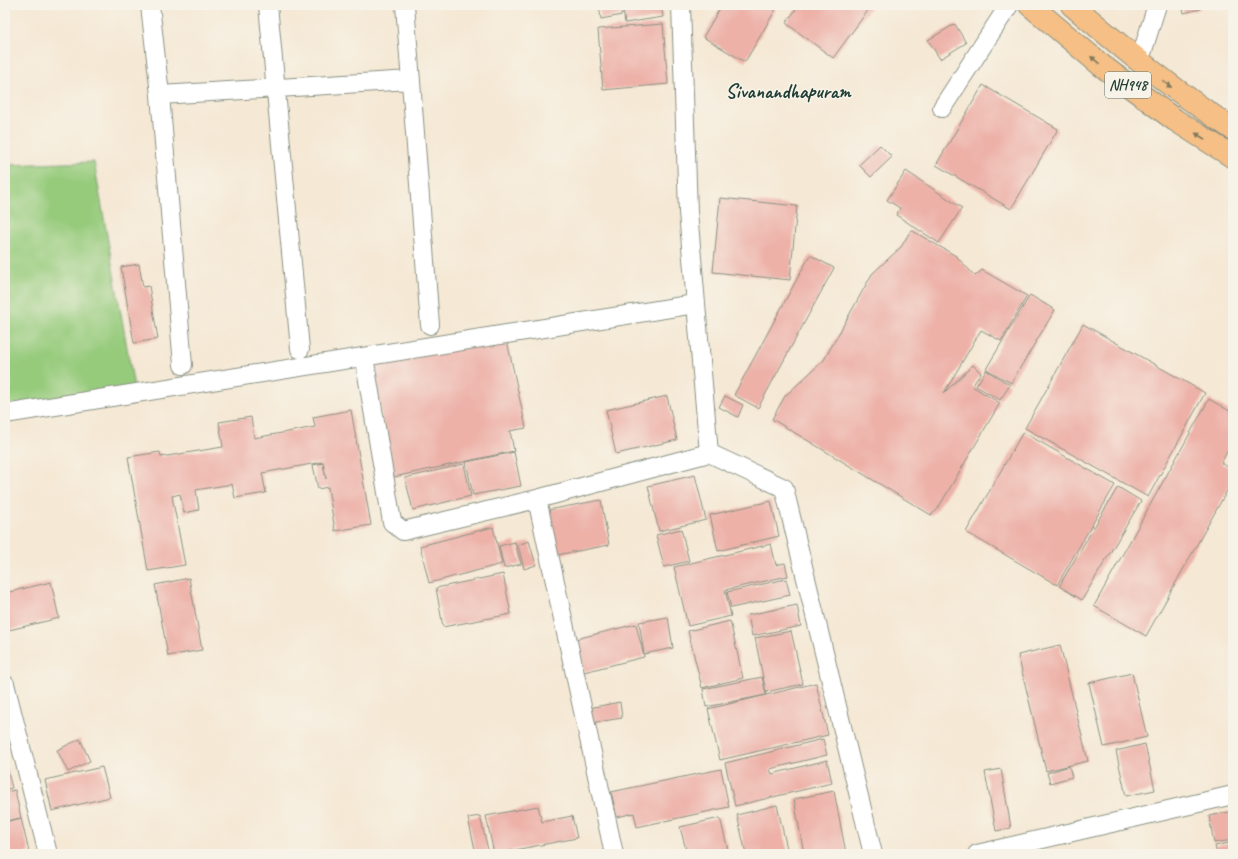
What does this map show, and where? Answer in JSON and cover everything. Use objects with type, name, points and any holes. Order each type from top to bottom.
[{"type":"highway","name":"NH948","points":[[1030,5],[1101,65],[1175,120],[1233,157]]},
{"type":"highway","name":"NH948","points":[[1072,5],[1139,63],[1190,101],[1233,129]]},
{"type":"street","points":[[150,5],[160,95],[183,365]]},
{"type":"street","points":[[268,5],[300,349]]},
{"type":"street","points":[[405,5],[430,325]]},
{"type":"street","points":[[681,5],[688,212],[709,452]]},
{"type":"street","points":[[942,108],[1009,5]]},
{"type":"street","points":[[1139,63],[1157,5]]},
{"type":"street","points":[[160,95],[411,80]]},
{"type":"street","points":[[5,414],[695,304]]},
{"type":"street","points":[[364,357],[392,522],[403,531],[537,499],[709,452],[784,488],[873,854]]},
{"type":"street","points":[[537,499],[614,854]]},
{"type":"street","points":[[5,684],[48,854]]},
{"type":"street","points":[[977,854],[1233,795]]},
{"type":"green space","points":[[94,162],[134,387],[5,408],[5,165]]},
{"type":"building","points":[[599,5],[620,5],[622,15],[601,19]]},
{"type":"building","points":[[622,5],[661,5],[663,17],[625,23]]},
{"type":"building","points":[[722,5],[769,5],[776,9],[745,62],[703,37]]},
{"type":"building","points":[[799,5],[872,5],[833,58],[786,23]]},
{"type":"building","points":[[1182,5],[1199,5],[1200,9],[1184,13]]},
{"type":"building","points":[[663,24],[668,84],[603,90],[598,29]]},
{"type":"building","points":[[955,24],[966,43],[940,59],[928,40]]},
{"type":"building","points":[[983,85],[1058,129],[1011,209],[936,165]]},
{"type":"building","points":[[880,145],[892,157],[871,177],[859,165]]},
{"type":"building","points":[[906,171],[962,208],[939,243],[896,215],[900,208],[887,200]]},
{"type":"building","points":[[720,198],[797,206],[790,280],[713,272]]},
{"type":"building","points":[[911,230],[956,256],[975,276],[982,270],[1027,296],[1001,341],[981,330],[944,393],[973,365],[981,373],[972,386],[1000,403],[937,510],[931,515],[772,419],[785,396],[824,360],[872,274],[901,247]]},
{"type":"building","points":[[810,255],[834,268],[758,408],[734,395]]},
{"type":"building","points":[[139,264],[143,287],[149,286],[158,339],[134,343],[121,267]]},
{"type":"building","points":[[1030,295],[1055,310],[1011,383],[986,369]]},
{"type":"building","points":[[1083,324],[1205,393],[1148,497],[1025,428]]},
{"type":"building","points":[[506,336],[526,428],[510,431],[514,451],[394,477],[370,365]]},
{"type":"building","points":[[986,370],[1010,385],[1000,400],[976,386]]},
{"type":"building","points":[[667,396],[677,440],[616,454],[606,410]]},
{"type":"building","points":[[725,396],[743,405],[738,417],[719,407]]},
{"type":"building","points":[[1209,399],[1233,413],[1233,441],[1221,463],[1233,470],[1233,480],[1146,636],[1094,606]]},
{"type":"building","points":[[351,410],[371,525],[335,531],[328,487],[318,489],[313,465],[323,463],[326,479],[323,462],[262,473],[266,493],[235,498],[232,484],[196,490],[199,510],[184,513],[180,494],[172,496],[185,565],[148,571],[128,457],[160,452],[161,457],[223,447],[219,422],[251,417],[254,438],[315,427],[313,417]]},
{"type":"building","points":[[1023,432],[1115,485],[1057,585],[966,532]]},
{"type":"building","points":[[514,452],[521,486],[473,495],[466,462]]},
{"type":"building","points":[[464,464],[471,496],[413,510],[405,478]]},
{"type":"building","points":[[695,475],[706,520],[659,531],[648,486]]},
{"type":"building","points":[[1118,487],[1141,501],[1082,600],[1059,586]]},
{"type":"building","points":[[601,500],[609,545],[557,555],[548,510]]},
{"type":"building","points":[[771,501],[779,536],[718,551],[710,515]]},
{"type":"building","points":[[493,527],[502,564],[429,583],[420,546]]},
{"type":"building","points":[[681,529],[689,561],[664,567],[656,535]]},
{"type":"building","points":[[529,541],[536,565],[524,569],[518,545]]},
{"type":"building","points":[[515,542],[521,564],[504,568],[499,546]]},
{"type":"building","points":[[771,544],[776,565],[785,563],[788,576],[725,590],[731,616],[688,626],[674,567]]},
{"type":"building","points":[[503,574],[511,614],[443,627],[436,588]]},
{"type":"building","points":[[189,578],[202,650],[168,656],[155,585]]},
{"type":"building","points":[[786,579],[790,595],[731,608],[727,592]]},
{"type":"building","points":[[51,582],[59,618],[5,631],[5,593]]},
{"type":"building","points":[[797,605],[801,626],[752,636],[748,615]]},
{"type":"building","points":[[668,617],[673,648],[644,654],[639,622]]},
{"type":"building","points":[[730,621],[743,678],[702,688],[688,631]]},
{"type":"building","points":[[636,624],[644,657],[584,672],[576,639]]},
{"type":"building","points":[[791,631],[803,684],[766,692],[755,638]]},
{"type":"building","points":[[1060,645],[1088,761],[1046,771],[1018,655]]},
{"type":"building","points":[[1132,673],[1147,737],[1104,747],[1089,683]]},
{"type":"building","points":[[762,677],[766,695],[706,707],[703,689]]},
{"type":"building","points":[[816,683],[828,735],[720,760],[708,709]]},
{"type":"building","points":[[620,702],[622,718],[591,723],[589,708]]},
{"type":"building","points":[[80,739],[90,761],[68,772],[57,750]]},
{"type":"building","points":[[823,739],[827,755],[770,769],[772,774],[827,760],[832,783],[735,806],[725,763]]},
{"type":"building","points":[[1145,744],[1155,790],[1126,796],[1116,751]]},
{"type":"building","points":[[5,760],[12,788],[5,789]]},
{"type":"building","points":[[1069,766],[1072,777],[1050,783],[1047,773]]},
{"type":"building","points":[[102,767],[110,797],[52,811],[45,780]]},
{"type":"building","points":[[721,769],[729,807],[637,827],[634,813],[617,817],[611,792]]},
{"type":"building","points":[[1001,769],[1011,828],[996,831],[985,772]]},
{"type":"building","points":[[15,790],[21,818],[5,821],[5,792]]},
{"type":"building","points":[[834,791],[846,853],[804,854],[794,799]]},
{"type":"building","points":[[777,805],[788,853],[746,854],[737,815]]},
{"type":"building","points":[[538,806],[542,822],[572,816],[577,838],[494,854],[486,816]]},
{"type":"building","points":[[1233,811],[1233,840],[1214,843],[1209,816]]},
{"type":"building","points":[[480,816],[489,854],[476,854],[468,818]]},
{"type":"building","points":[[21,818],[29,852],[20,854],[5,854],[5,822]]},
{"type":"building","points":[[720,818],[729,854],[687,854],[680,827]]},
{"type":"building","points":[[1233,842],[1233,854],[1217,854],[1215,846]]},
{"type":"district","name":"Sivanandhapuram","points":[[788,91]]}]
